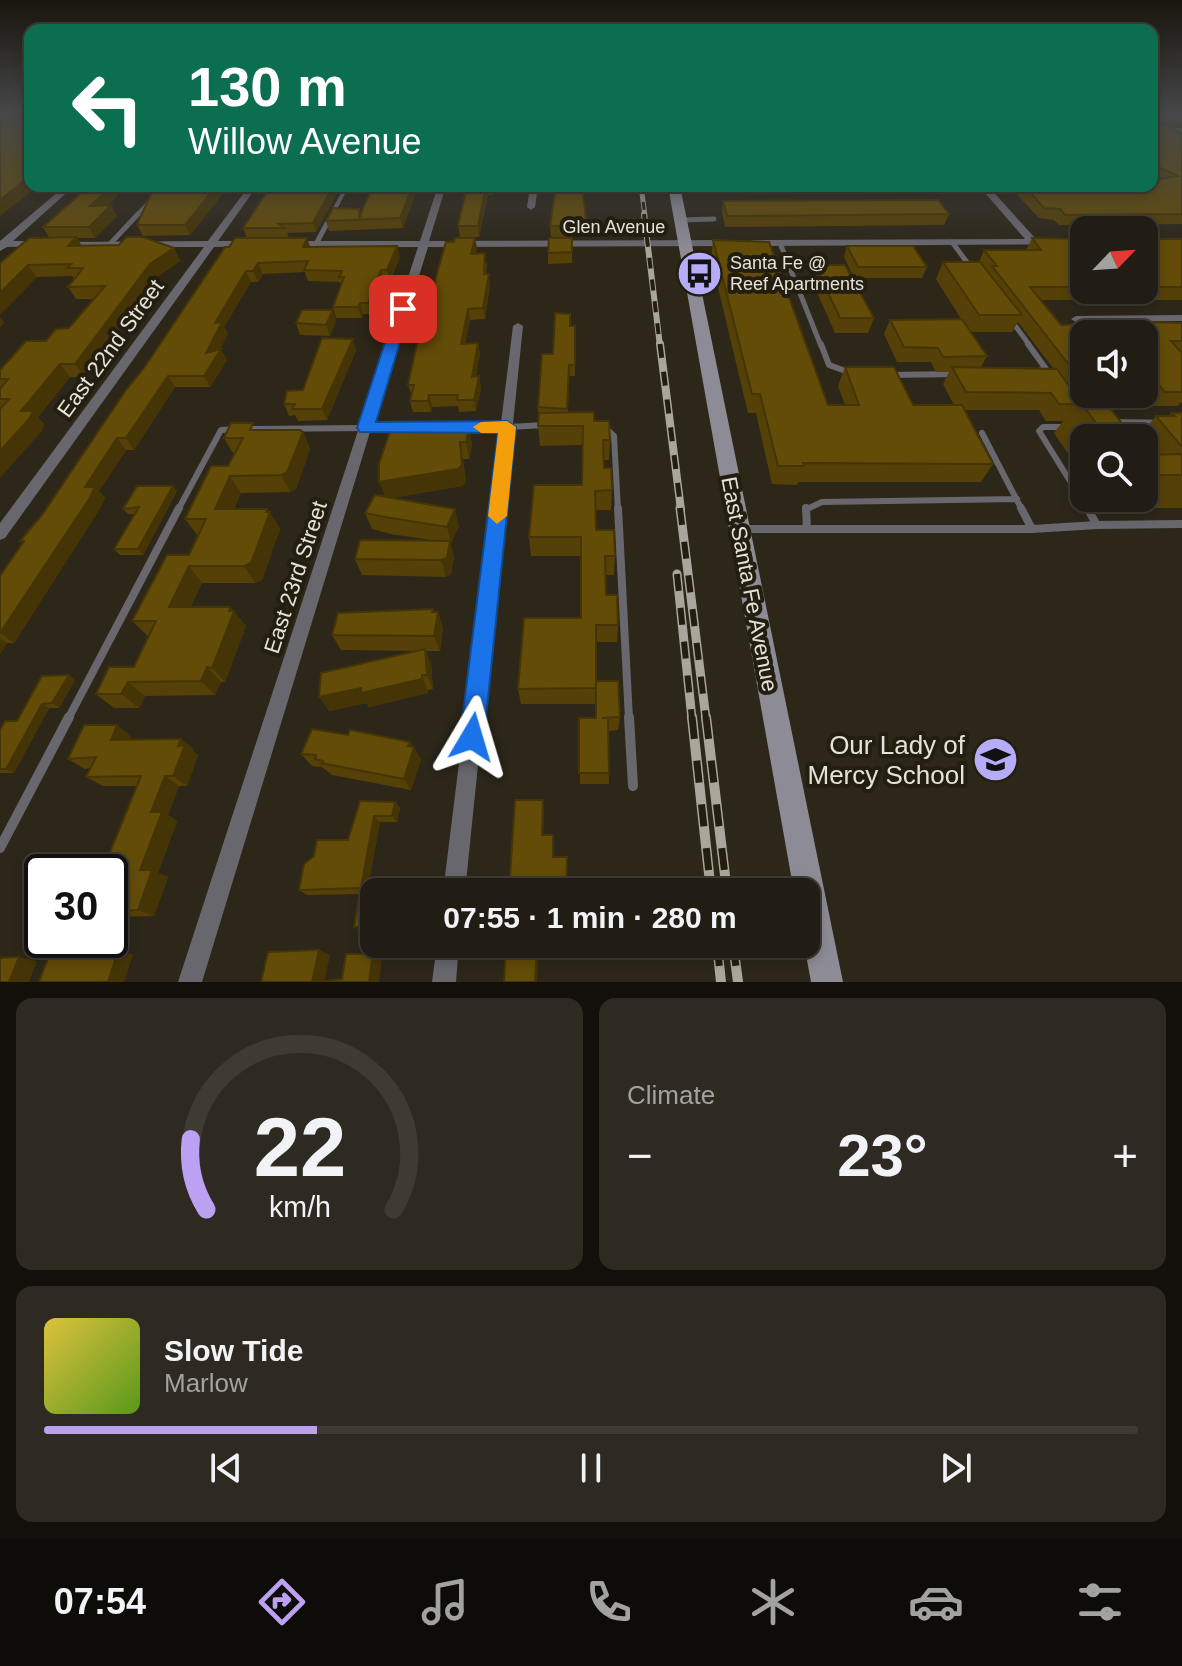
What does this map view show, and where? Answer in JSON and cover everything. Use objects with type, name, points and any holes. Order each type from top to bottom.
[{"type":"street","points":[[1,246],[63,192]]},
{"type":"street","name":"East 22nd Street","points":[[0,534],[249,192]]},
{"type":"street","name":"East 23rd Street","points":[[190,982],[440,192]]},
{"type":"street","points":[[531,207],[533,192]]},
{"type":"street","name":"East Santa Fe Avenue","points":[[675,192],[827,982]]},
{"type":"street","points":[[988,192],[1032,241]]},
{"type":"street","name":"Glen Avenue","points":[[286,244],[424,243],[684,231],[780,243],[1070,241]]},
{"type":"street","points":[[1,246],[255,244]]},
{"type":"street","points":[[1076,319],[1182,318]]},
{"type":"street","points":[[456,878],[518,326]]},
{"type":"street","points":[[1103,423],[1182,424]]},
{"type":"street","points":[[444,428],[507,427]]},
{"type":"street","points":[[366,428],[429,428]]},
{"type":"street","points":[[444,982],[447,958]]},
{"type":"lane","points":[[110,244],[158,192]]},
{"type":"lane","points":[[316,244],[344,192]]},
{"type":"lane","points":[[684,231],[714,219]]},
{"type":"lane","points":[[952,242],[978,276]]},
{"type":"lane","points":[[780,243],[829,365],[847,373],[863,374]]},
{"type":"lane","points":[[1003,310],[1046,369],[1029,373]]},
{"type":"lane","points":[[879,375],[967,374]]},
{"type":"lane","points":[[1102,408],[1103,423]]},
{"type":"lane","points":[[591,424],[601,425],[614,436],[633,786]]},
{"type":"lane","points":[[507,427],[552,425]]},
{"type":"lane","points":[[1070,427],[1043,427],[1039,431],[1070,481]]},
{"type":"lane","points":[[0,848],[221,430],[366,428]]},
{"type":"lane","points":[[982,433],[1032,529]]},
{"type":"lane","points":[[807,529],[806,508],[822,502],[1017,499]]},
{"type":"lane","points":[[1089,512],[1097,525]]},
{"type":"lane","points":[[739,529],[1032,529],[1182,524]]},
{"type":"building","points":[[0,159],[24,159],[24,181],[0,200]]},
{"type":"building","points":[[1158,159],[1182,159],[1182,214],[1065,215],[1060,209],[1044,208],[1029,192],[1158,192],[1158,179],[1178,176],[1158,167]]},
{"type":"building","points":[[82,192],[105,192],[90,206],[111,205],[89,227],[43,227]]},
{"type":"building","points":[[152,192],[211,192],[185,225],[137,225]]},
{"type":"building","points":[[267,192],[330,192],[313,223],[279,224],[285,228],[243,228]]},
{"type":"building","points":[[370,192],[411,192],[400,218],[326,221],[333,208],[359,209],[359,218]]},
{"type":"building","points":[[466,192],[485,192],[478,226],[458,226]]},
{"type":"building","points":[[555,192],[583,192],[586,219],[572,220],[572,226],[550,226]]},
{"type":"building","points":[[938,200],[949,214],[727,216],[723,201]]},
{"type":"building","points":[[76,237],[68,246],[119,245],[126,237],[143,237],[174,248],[150,264],[75,364],[60,364],[21,411],[33,411],[29,419],[0,451],[0,409],[9,399],[0,399],[0,389],[8,379],[0,379],[0,370],[26,341],[46,341],[56,329],[69,328],[105,286],[68,287],[83,268],[67,268],[71,264],[28,265],[0,293],[0,263],[29,238]]},
{"type":"building","points":[[235,238],[307,238],[303,247],[397,246],[387,270],[381,270],[368,303],[360,303],[358,307],[333,307],[344,277],[339,277],[342,271],[304,270],[308,261],[258,263],[253,271],[246,271],[215,323],[222,322],[206,353],[221,349],[204,376],[168,376],[126,438],[117,438],[85,487],[95,487],[89,499],[0,633],[0,576],[24,541],[20,541],[42,515],[225,247],[229,247]]},
{"type":"building","points":[[455,238],[475,238],[471,254],[485,253],[484,274],[489,274],[483,308],[468,309],[461,344],[478,343],[472,377],[479,376],[474,400],[457,400],[458,395],[429,395],[428,401],[410,401],[414,385],[408,385],[423,316],[426,311],[431,311],[446,242],[454,242]]},
{"type":"building","points":[[549,238],[572,238],[572,252],[548,253]]},
{"type":"building","points":[[1032,238],[1070,239],[1070,287],[1030,287],[1061,325],[1070,325],[1070,366],[992,266],[997,266],[984,250],[1041,250]]},
{"type":"building","points":[[1158,239],[1182,239],[1182,287],[1158,287]]},
{"type":"building","points":[[713,240],[769,242],[828,405],[859,405],[845,367],[894,367],[913,405],[962,405],[993,464],[803,463],[804,466],[778,466],[760,394],[752,394]]},
{"type":"building","points":[[847,246],[913,246],[927,267],[858,267]]},
{"type":"building","points":[[943,262],[980,262],[1022,315],[979,315]]},
{"type":"building","points":[[815,265],[845,265],[874,318],[840,318]]},
{"type":"building","points":[[302,310],[333,310],[326,325],[296,323]]},
{"type":"building","points":[[555,313],[570,314],[570,326],[575,326],[575,365],[569,365],[567,409],[538,407],[542,354],[553,354]]},
{"type":"building","points":[[962,319],[987,356],[943,357],[938,348],[904,347],[890,320]]},
{"type":"building","points":[[1158,322],[1182,323],[1182,341],[1171,341],[1182,353],[1182,392],[1165,392],[1158,384]]},
{"type":"building","points":[[322,338],[353,339],[322,409],[292,409],[295,404],[284,404],[287,391],[303,390]]},
{"type":"building","points":[[952,367],[1057,369],[1070,387],[1070,404],[1059,404],[1051,393],[966,392]]},
{"type":"building","points":[[1085,408],[1110,408],[1122,424],[1097,424]]},
{"type":"building","points":[[594,412],[594,421],[609,421],[610,440],[603,440],[604,468],[611,468],[612,490],[595,491],[596,530],[614,530],[615,556],[605,556],[606,595],[617,595],[618,625],[596,625],[596,688],[518,689],[524,618],[581,618],[581,537],[529,537],[534,485],[582,485],[583,426],[538,426],[539,413]]},
{"type":"building","points":[[1172,413],[1182,413],[1182,447],[1156,416],[1175,416]]},
{"type":"building","points":[[231,423],[253,423],[250,430],[303,432],[287,472],[281,475],[230,476],[215,509],[267,509],[266,512],[270,512],[251,563],[244,566],[189,566],[169,607],[230,607],[229,611],[234,611],[212,668],[207,667],[201,681],[128,682],[121,694],[96,694],[109,667],[134,667],[156,621],[132,621],[167,555],[189,555],[206,519],[185,519],[211,466],[228,466],[243,438],[224,438]]},
{"type":"building","points":[[469,427],[466,442],[460,442],[462,465],[458,469],[379,482],[379,464],[391,428]]},
{"type":"building","points":[[1182,454],[1182,475],[1158,475],[1158,455]]},
{"type":"building","points":[[137,486],[173,486],[138,549],[114,549],[139,507],[123,509]]},
{"type":"building","points":[[375,495],[455,509],[447,527],[365,513]]},
{"type":"building","points":[[360,540],[450,541],[447,558],[441,560],[355,559]]},
{"type":"building","points":[[433,609],[432,612],[438,612],[434,636],[332,635],[338,613]]},
{"type":"building","points":[[425,649],[427,675],[422,675],[422,679],[361,693],[361,688],[319,697],[321,673]]},
{"type":"building","points":[[69,675],[52,703],[42,704],[6,769],[0,769],[0,730],[5,721],[17,721],[42,676]]},
{"type":"building","points":[[596,681],[618,681],[620,717],[602,718],[608,718],[609,773],[579,773],[579,718],[596,718]]},
{"type":"building","points":[[84,725],[117,725],[111,740],[181,739],[178,746],[185,745],[173,776],[165,776],[151,812],[162,812],[140,870],[152,870],[138,910],[128,910],[128,854],[109,854],[141,776],[86,777],[96,757],[68,759]]},
{"type":"building","points":[[312,729],[348,735],[350,730],[410,742],[408,746],[414,747],[404,779],[321,763],[323,761],[315,759],[316,755],[301,754]]},
{"type":"building","points":[[515,800],[543,800],[542,835],[553,835],[553,857],[567,857],[566,878],[510,878]]},
{"type":"building","points":[[360,801],[395,802],[392,816],[374,816],[360,888],[299,890],[304,864],[314,856],[317,840],[348,840]]},
{"type":"building","points":[[360,892],[360,927],[354,927]]},
{"type":"building","points":[[319,950],[312,982],[261,982],[268,952]]},
{"type":"building","points":[[346,954],[372,958],[369,982],[314,982],[342,979]]},
{"type":"building","points":[[19,957],[9,982],[0,982],[0,958]]},
{"type":"building","points":[[48,958],[116,958],[108,982],[39,982]]},
{"type":"building","points":[[505,958],[536,958],[535,982],[504,982]]},
{"type":"railway","points":[[642,192],[645,216]]},
{"type":"railway","points":[[644,214],[660,346]]},
{"type":"railway","points":[[660,344],[681,510]]},
{"type":"railway","points":[[680,508],[706,719]]},
{"type":"railway","points":[[677,574],[692,719]]},
{"type":"railway","points":[[692,717],[709,878]]},
{"type":"railway","points":[[706,717],[725,878]]},
{"type":"railway","points":[[718,958],[721,982]]},
{"type":"railway","points":[[735,958],[738,982]]},
{"type":"slow traffic","points":[[481,427],[507,427],[497,516]]},
{"type":"place","name":"Santa Fe @ Reef Apartments","points":[[699,273]]},
{"type":"place","name":"Our Lady of Mercy School","points":[[996,760]]},
{"type":"route","points":[[403,309],[366,428],[507,427],[472,737]]}]
